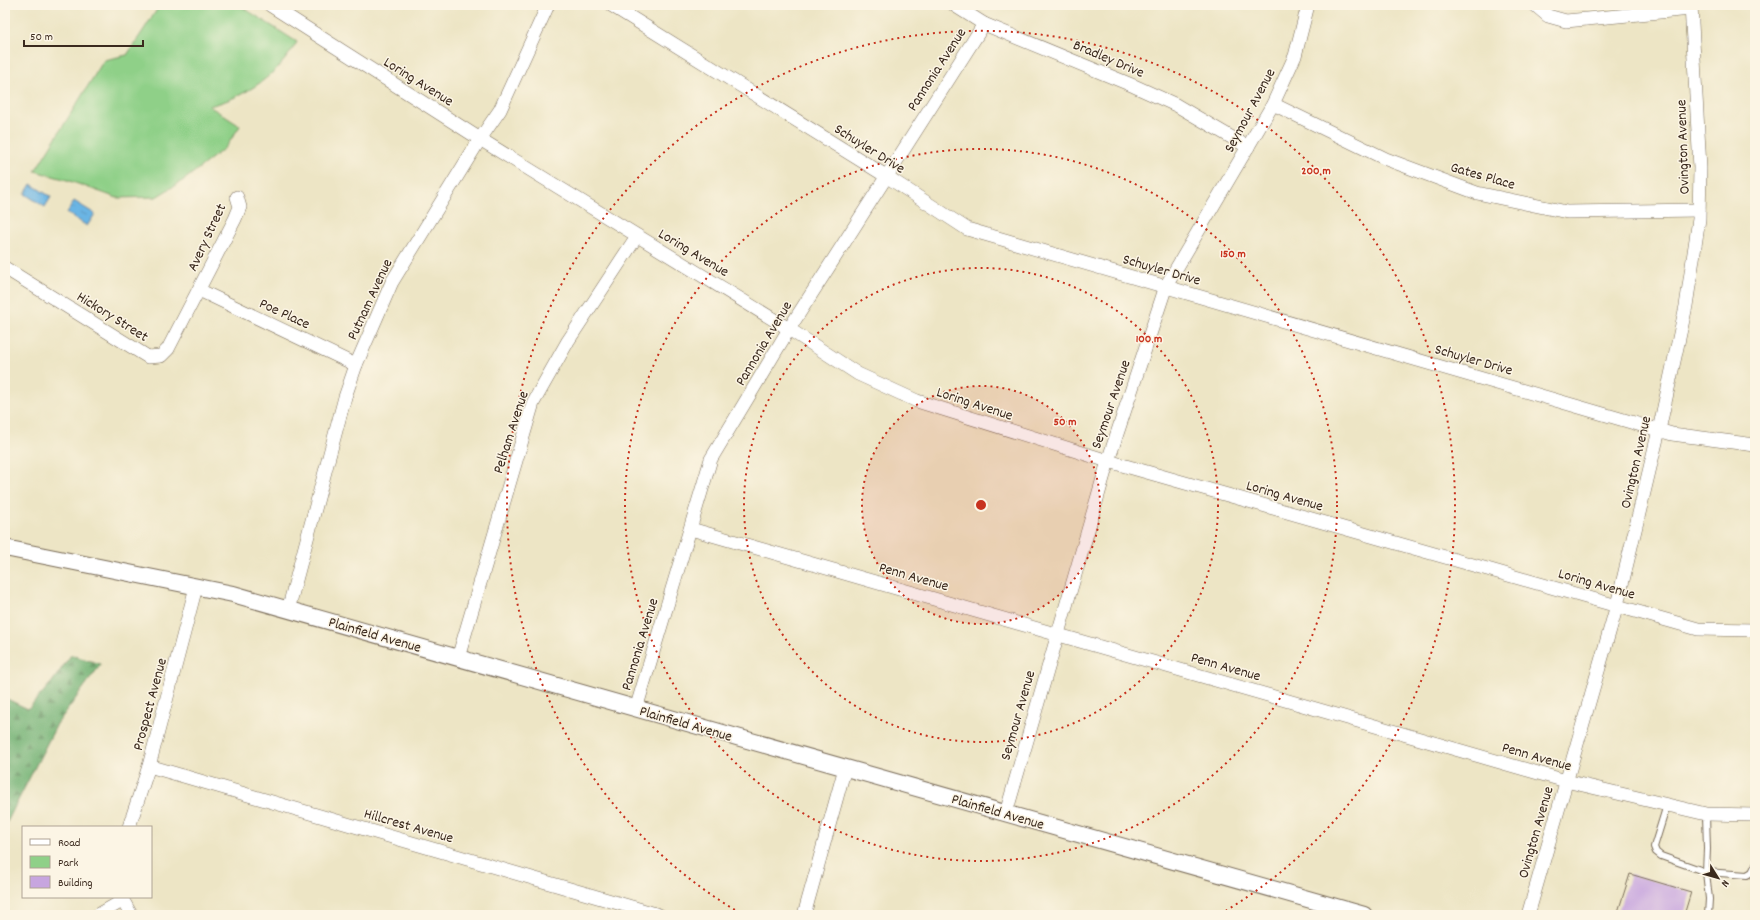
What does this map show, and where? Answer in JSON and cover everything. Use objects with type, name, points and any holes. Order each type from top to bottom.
[{"type":"street","name":"Loring Avenue","points":[[270,5],[480,139],[789,329],[858,374],[917,401],[1108,461],[1698,629],[1755,630]]},
{"type":"street","name":"Putnam Avenue","points":[[288,610],[345,397],[356,364],[392,282],[480,139],[500,110],[548,5]]},
{"type":"street","name":"Schuyler Drive","points":[[611,5],[886,176],[967,229],[1672,434],[1755,445]]},
{"type":"street","name":"Bradley Drive","points":[[954,5],[984,24],[1176,105],[1248,147]]},
{"type":"street","name":"Seymour Avenue","points":[[1006,813],[1108,461],[1166,286],[1273,104],[1295,56],[1308,5]]},
{"type":"street","points":[[1535,5],[1548,16],[1566,22],[1691,7]]},
{"type":"street","name":"Ovington Avenue","points":[[1528,915],[1617,605],[1659,430],[1686,306],[1699,220],[1700,168],[1691,7]]},
{"type":"street","name":"Pannonia Avenue","points":[[636,709],[711,459],[789,329],[984,24]]},
{"type":"street","name":"Gates Place","points":[[1273,104],[1386,159],[1477,193],[1567,212],[1699,210]]},
{"type":"street","name":"Avery Street","points":[[199,290],[240,207],[237,196]]},
{"type":"street","name":"Pelham Avenue","points":[[458,658],[533,403],[568,341],[637,236]]},
{"type":"street","name":"Hickory Street","points":[[5,268],[148,357],[161,356],[168,349],[199,290]]},
{"type":"street","name":"Poe Place","points":[[199,290],[356,364]]},
{"type":"street","name":"Penn Avenue","points":[[691,529],[1566,781],[1706,814],[1755,815]]},
{"type":"street","name":"Plainfield Avenue","points":[[5,548],[233,594],[1364,915]]},
{"type":"street","name":"Prospect Avenue","points":[[129,826],[149,766],[196,587]]},
{"type":"street","name":"Hillcrest Avenue","points":[[149,766],[659,915]]},
{"type":"street","points":[[804,915],[845,768]]},
{"type":"street","points":[[98,915],[122,899],[130,915]]},
{"type":"lane","points":[[1667,805],[1654,848],[1661,856],[1706,872],[1747,874],[1752,872],[1755,866]]},
{"type":"lane","points":[[1706,814],[1706,872],[1709,899],[1708,915]]},
{"type":"green space","points":[[160,5],[239,5],[297,42],[280,65],[260,83],[236,97],[209,106],[240,126],[226,147],[184,180],[156,197],[117,198],[67,180],[35,171],[104,60],[127,55]]},
{"type":"green space","points":[[71,655],[101,664],[57,724],[5,826],[5,698],[28,709],[52,682]]},
{"type":"water","points":[[31,184],[51,197],[45,207],[25,194]]},
{"type":"water","points":[[74,201],[95,214],[87,226],[67,213]]},
{"type":"building","points":[[1630,874],[1691,892],[1684,915],[1617,915]]}]
